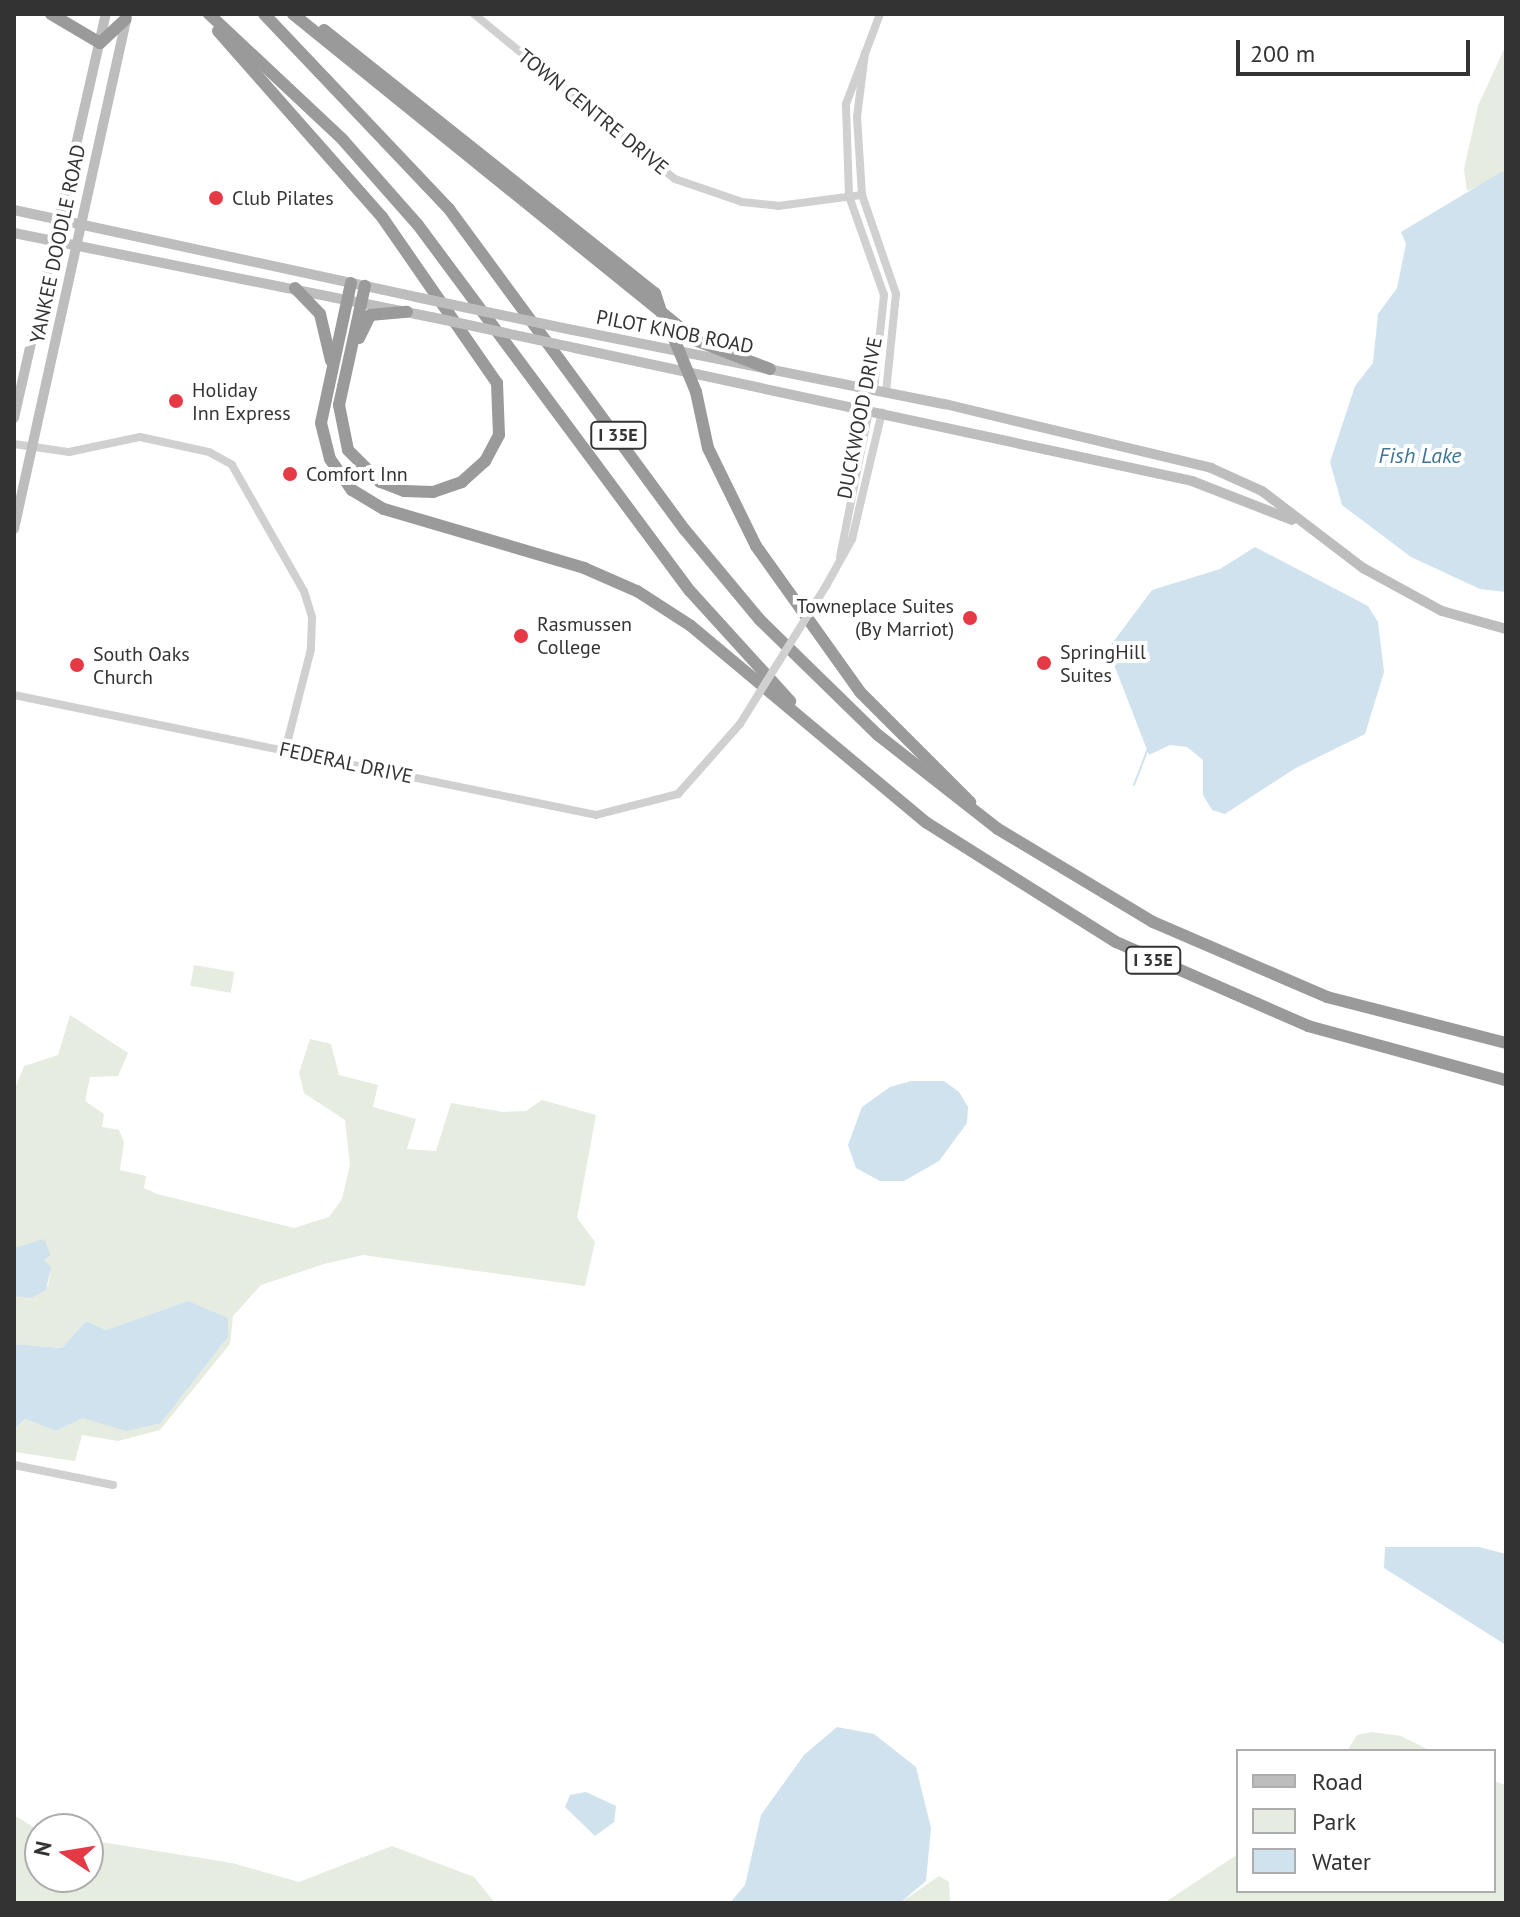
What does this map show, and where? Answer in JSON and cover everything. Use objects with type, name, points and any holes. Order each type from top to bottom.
[{"type":"highway","points":[[51,14],[100,43],[127,16]]},
{"type":"highway","points":[[202,14],[382,217],[497,383],[499,435],[485,461],[462,482],[433,492],[404,491],[362,468],[341,429],[339,405],[365,286]]},
{"type":"highway","name":"I 35E","points":[[209,14],[343,140],[418,225],[690,591],[844,753],[988,866],[1142,955],[1308,1026],[1506,1080]]},
{"type":"highway","name":"I 35E","points":[[264,14],[449,209],[685,530],[760,620],[878,735],[998,829],[1153,922],[1238,962],[1327,997],[1506,1043]]},
{"type":"highway","points":[[293,14],[712,352],[770,369]]},
{"type":"highway","points":[[301,14],[655,293],[689,373],[708,448],[782,587],[860,692],[998,829]]},
{"type":"highway","points":[[351,283],[322,401],[323,442],[352,490],[384,509],[584,568],[637,591],[691,626],[844,753]]},
{"type":"highway","points":[[295,288],[320,314],[332,369]]},
{"type":"highway","points":[[350,355],[370,315],[407,312]]},
{"type":"main road","name":"YANKEE DOODLE ROAD","points":[[14,418],[50,241],[106,14]]},
{"type":"main road","name":"YANKEE DOODLE ROAD","points":[[14,529],[127,16]]},
{"type":"main road","name":"PILOT KNOB ROAD","points":[[14,210],[682,354],[886,392],[1211,468],[1262,491],[1363,568],[1442,611],[1506,629]]},
{"type":"main road","name":"PILOT KNOB ROAD","points":[[14,233],[362,302],[1192,481],[1312,530]]},
{"type":"main road","name":"DUCKWOOD DRIVE","points":[[869,410],[874,390]]},
{"type":"main road","name":"DUCKWOOD DRIVE","points":[[882,412],[886,392]]},
{"type":"street","name":"TOWN CENTRE DRIVE","points":[[474,14],[675,179],[742,202],[778,206],[862,195]]},
{"type":"street","name":"DUCKWOOD DRIVE","points":[[874,390],[884,295],[849,196],[846,104],[880,14]]},
{"type":"street","name":"DUCKWOOD DRIVE","points":[[865,48],[857,117],[862,195],[896,294],[886,392]]},
{"type":"street","name":"DUCKWOOD DRIVE","points":[[840,557],[869,410]]},
{"type":"street","name":"DUCKWOOD DRIVE","points":[[678,794],[740,724],[826,586],[860,512],[882,412]]},
{"type":"street","points":[[14,444],[69,452],[140,437],[209,452],[232,465],[300,583],[312,618],[311,649],[285,751]]},
{"type":"street","name":"FEDERAL DRIVE","points":[[14,695],[596,815],[678,794]]},
{"type":"street","points":[[14,1465],[113,1485]]},
{"type":"green space","points":[[1506,45],[1506,173],[1467,191],[1464,169],[1478,106]]},
{"type":"green space","points":[[194,965],[234,972],[231,993],[190,986]]},
{"type":"green space","points":[[70,1015],[128,1053],[118,1076],[90,1077],[85,1101],[104,1114],[102,1127],[119,1130],[124,1142],[120,1170],[146,1176],[144,1188],[157,1194],[294,1228],[329,1217],[342,1199],[350,1165],[345,1120],[304,1093],[299,1073],[310,1039],[331,1044],[339,1075],[378,1085],[373,1107],[416,1119],[407,1149],[436,1151],[451,1103],[503,1112],[526,1111],[542,1100],[596,1115],[577,1218],[595,1242],[585,1286],[363,1255],[324,1264],[261,1285],[233,1316],[230,1344],[160,1430],[118,1441],[82,1435],[75,1461],[14,1452],[14,1431],[25,1419],[56,1431],[83,1418],[161,1423],[228,1337],[188,1301],[106,1330],[86,1321],[62,1348],[14,1344],[14,1296],[35,1294],[48,1286],[50,1273],[30,1246],[14,1248],[14,1091],[24,1066],[58,1055]]},
{"type":"green space","points":[[1372,1732],[1401,1736],[1427,1749],[1348,1749],[1357,1735]]},
{"type":"green space","points":[[1496,1782],[1506,1785],[1506,1903],[1164,1903],[1236,1855],[1236,1893],[1496,1893]]},
{"type":"green space","points":[[14,1815],[24,1821],[24,1893],[104,1893],[104,1843],[232,1863],[299,1882],[392,1846],[474,1877],[495,1903],[14,1903]]},
{"type":"green space","points":[[939,1876],[949,1882],[950,1903],[900,1903]]},
{"type":"water","name":"Fish Lake","points":[[1501,172],[1506,173],[1506,592],[1480,589],[1411,557],[1342,505],[1330,462],[1355,386],[1373,363],[1378,314],[1397,288],[1406,244],[1401,232]]},
{"type":"water","points":[[1255,547],[1368,606],[1378,622],[1384,672],[1365,734],[1294,769],[1225,814],[1212,810],[1203,795],[1203,760],[1187,747],[1170,745],[1149,755],[1108,649],[1152,590],[1220,569]]},
{"type":"water","points":[[911,1081],[944,1081],[959,1092],[968,1107],[967,1123],[939,1161],[904,1181],[880,1181],[856,1168],[848,1145],[862,1107],[890,1087]]},
{"type":"water","points":[[44,1239],[51,1255],[44,1260],[51,1267],[46,1290],[31,1298],[14,1296],[14,1248]]},
{"type":"water","points":[[188,1301],[228,1318],[228,1337],[161,1423],[126,1431],[83,1418],[56,1431],[25,1419],[14,1430],[14,1344],[62,1348],[86,1321],[106,1330]]},
{"type":"water","points":[[1385,1547],[1479,1547],[1506,1554],[1506,1645],[1384,1568]]},
{"type":"water","points":[[837,1727],[874,1734],[916,1767],[931,1828],[926,1881],[900,1903],[730,1903],[745,1885],[761,1815],[804,1755]]},
{"type":"water","points":[[586,1792],[616,1806],[614,1822],[595,1836],[565,1807],[570,1795]]},
{"type":"waterway","points":[[1134,785],[1148,749]]},
{"type":"place","name":"Club Pilates","points":[[216,198]]},
{"type":"place","name":"Holiday Inn Express","points":[[176,401]]},
{"type":"place","name":"Comfort Inn","points":[[290,474]]},
{"type":"place","name":"Towneplace Suites (By Marriot)","points":[[970,618]]},
{"type":"place","name":"Rasmussen College","points":[[521,636]]},
{"type":"place","name":"SpringHill Suites","points":[[1044,663]]},
{"type":"place","name":"South Oaks Church","points":[[77,665]]}]
